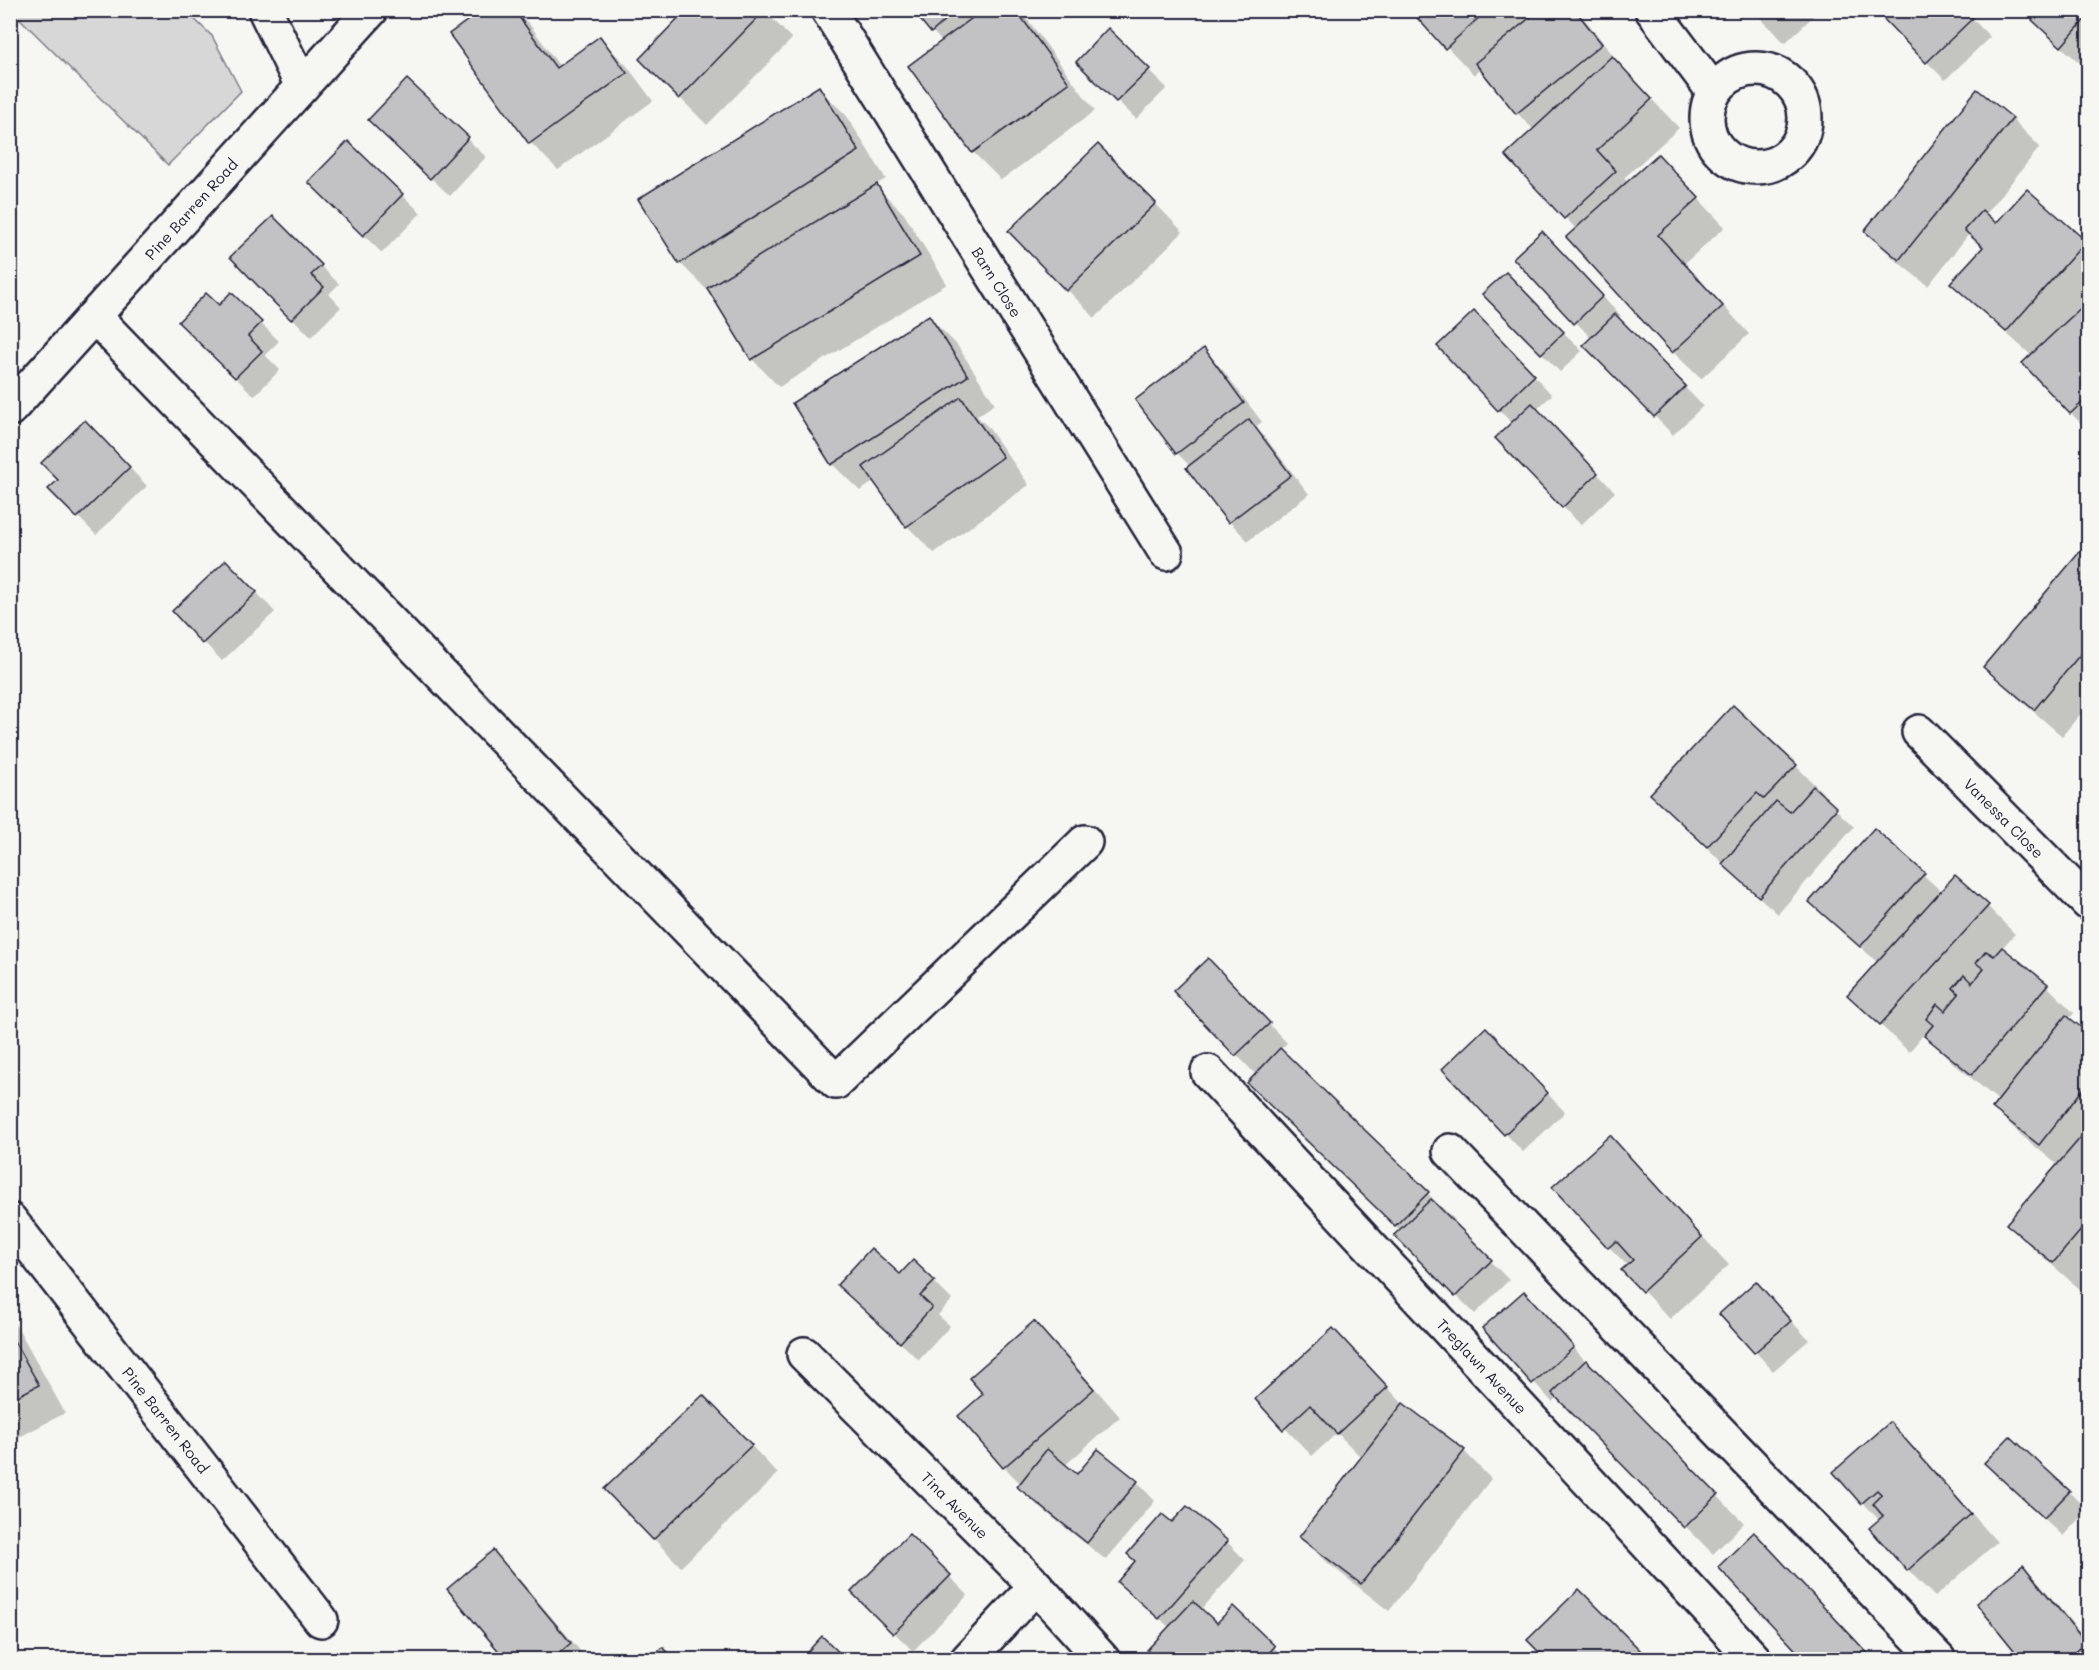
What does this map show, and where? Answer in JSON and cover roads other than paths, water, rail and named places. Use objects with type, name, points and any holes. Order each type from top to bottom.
[{"type":"street","points":[[265,10],[302,86]]},
{"type":"street","name":"Pine Barren Road","points":[[10,409],[371,10]]},
{"type":"street","name":"Barn Close","points":[[828,10],[1166,553]]},
{"type":"street","points":[[1652,10],[1714,92]]},
{"type":"street","points":[[94,316],[836,1082],[1085,842]]},
{"type":"street","name":"Vanessa Close","points":[[1919,732],[2088,903]]},
{"type":"street","name":"Treglawn Avenue","points":[[1208,1072],[1755,1659]]},
{"type":"street","points":[[1450,1151],[1940,1659]]},
{"type":"street","name":"Pine Barren Road","points":[[10,1220],[321,1620]]},
{"type":"street","name":"Tina Avenue","points":[[804,1354],[1036,1586],[1103,1659]]},
{"type":"street","points":[[967,1659],[1036,1586]]}]
